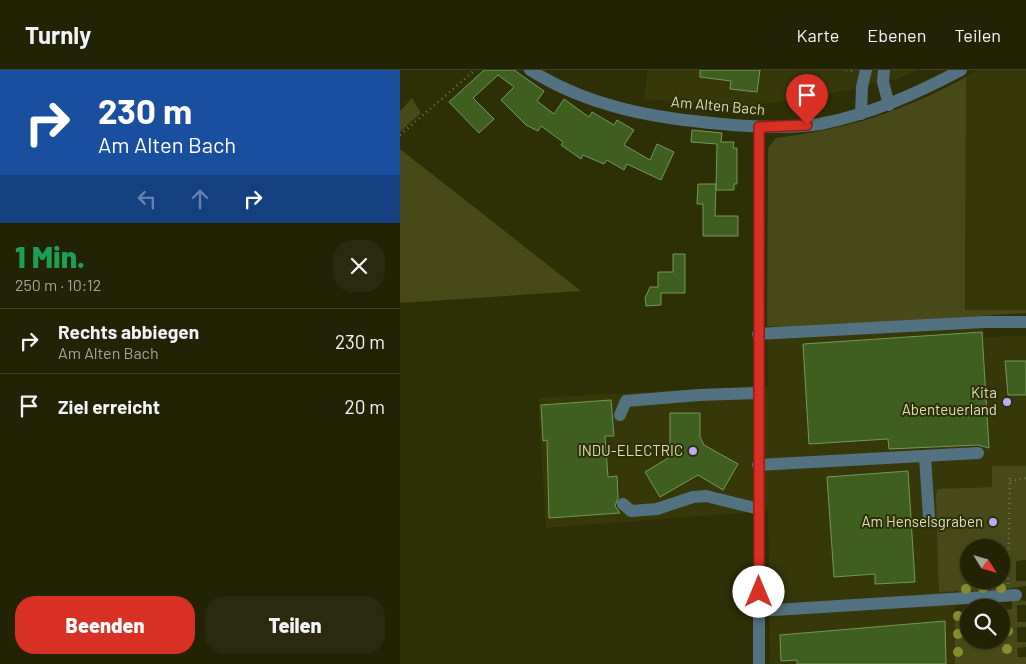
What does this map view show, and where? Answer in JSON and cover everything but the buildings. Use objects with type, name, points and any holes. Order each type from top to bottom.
[{"type":"street","name":"Am Alten Bach","points":[[530,70],[562,88],[610,107],[655,117],[759,127],[807,125],[861,114],[918,93],[961,70]]},
{"type":"street","points":[[861,114],[862,87],[866,70]]},
{"type":"street","points":[[884,70],[883,82],[889,105]]},
{"type":"street","points":[[759,127],[759,664]]},
{"type":"street","points":[[758,334],[984,322],[1026,322]]},
{"type":"street","points":[[620,415],[626,401],[699,394],[758,393]]},
{"type":"street","points":[[758,465],[978,453]]},
{"type":"street","points":[[925,456],[929,518]]},
{"type":"street","points":[[623,504],[631,511],[657,509],[693,497],[706,496],[758,509]]},
{"type":"street","points":[[759,611],[1012,595]]},
{"type":"path","points":[[400,135],[475,70]]},
{"type":"path","points":[[1010,474],[1012,595]]},
{"type":"path","points":[[1010,481],[1026,478]]},
{"type":"shaded area","points":[[648,70],[918,70],[900,78],[818,97],[742,107],[644,99]]},
{"type":"shaded area","points":[[978,70],[1026,70],[1026,310],[965,310],[966,77]]},
{"type":"shaded area","points":[[983,316],[985,337],[1026,336],[1026,466],[992,466],[992,487],[955,488],[955,664],[770,664],[768,511],[546,528],[538,398],[768,385],[767,326],[798,328]]},
{"type":"green space","points":[[966,77],[965,310],[1026,310],[1026,313],[798,328],[767,326],[768,148],[776,138],[828,129],[874,117],[942,90]]},
{"type":"green space","points":[[412,98],[421,113],[400,132],[400,111]]},
{"type":"green space","points":[[400,149],[581,291],[400,303]]},
{"type":"green space","points":[[992,466],[1026,466],[1026,560],[1016,561],[1016,581],[1026,581],[1026,586],[1010,588],[1010,539],[960,539],[960,589],[1006,589],[1005,593],[994,593],[993,590],[971,591],[970,595],[959,595],[958,591],[939,592],[936,494],[938,489],[992,487]]},
{"type":"green space","points":[[1012,599],[1026,601],[1026,605],[1017,605],[1017,622],[1026,622],[1026,627],[1017,627],[1017,642],[1026,642],[1026,647],[1017,648],[1018,657],[1026,657],[1026,664],[955,664],[955,613],[960,613],[960,649],[1010,649],[1010,609],[1012,609]]},
{"type":"place","name":"Kita Abenteuerland","points":[[1007,402]]},
{"type":"place","name":"INDU-ELECTRIC","points":[[693,451]]},
{"type":"place","name":"Am Henselsgraben","points":[[993,522]]},
{"type":"route","points":[[759,592],[759,127],[807,125]]}]
